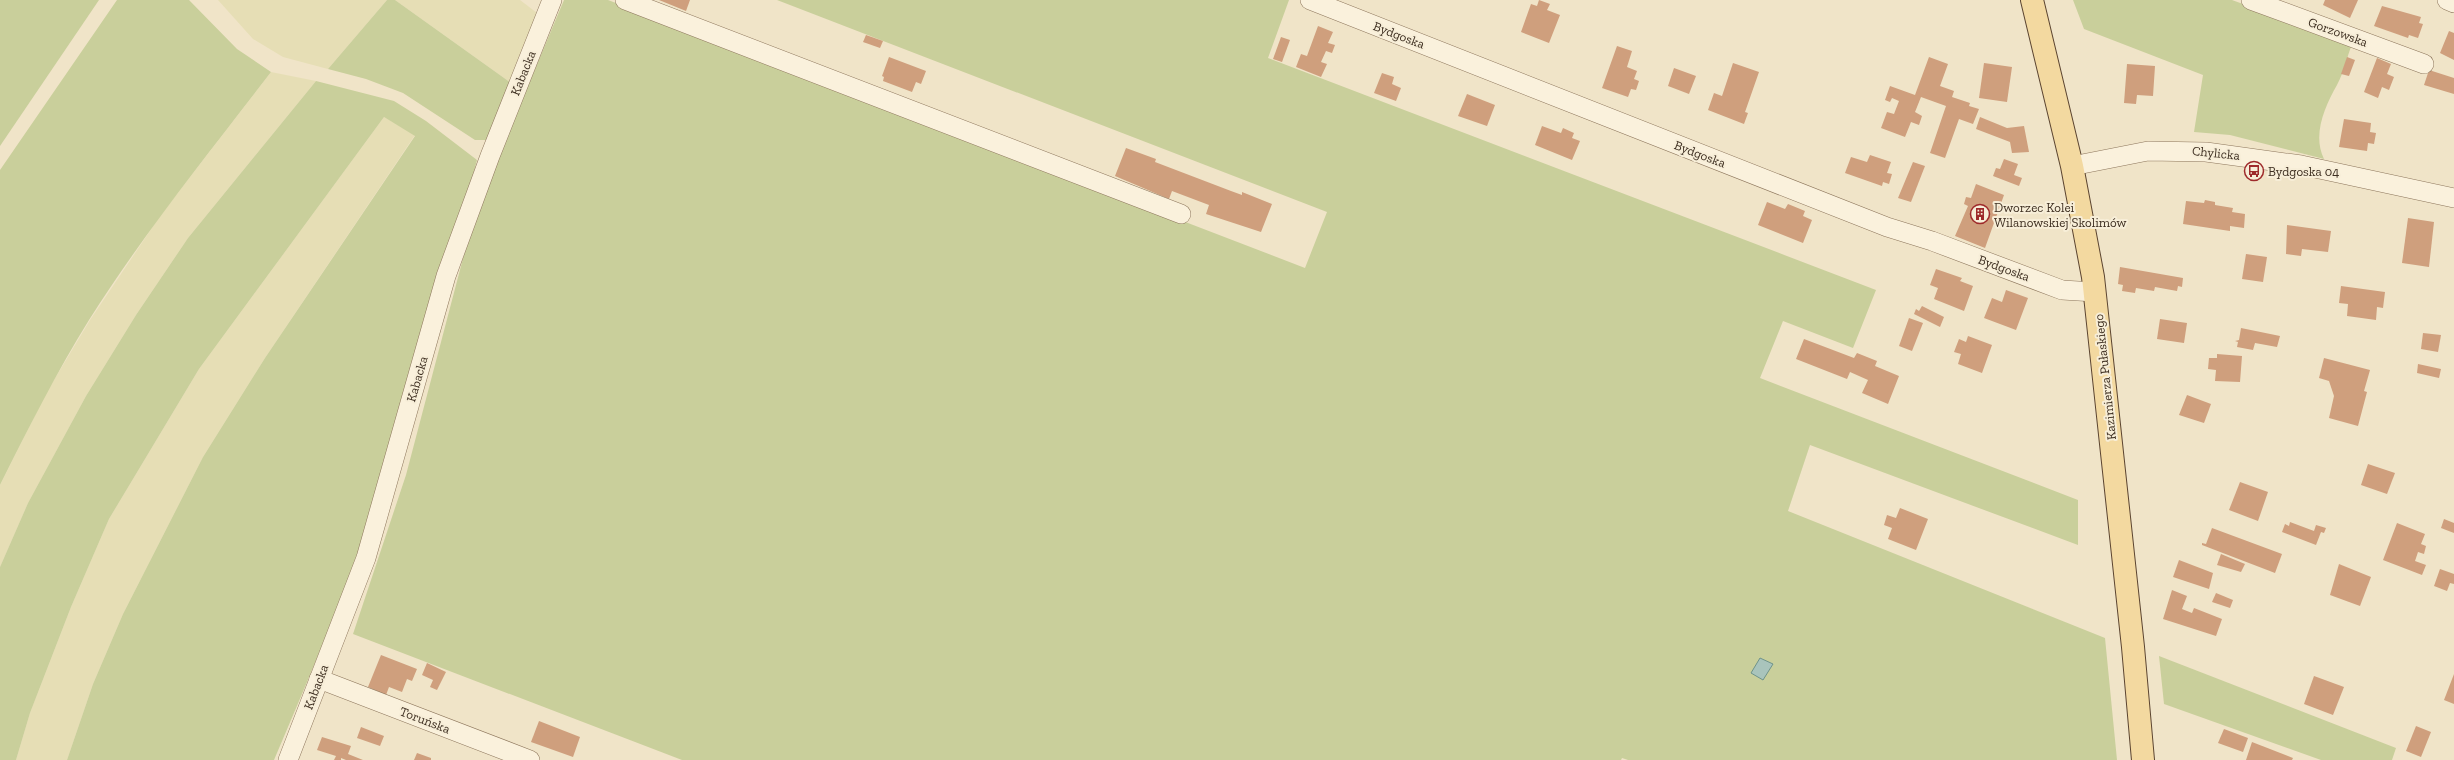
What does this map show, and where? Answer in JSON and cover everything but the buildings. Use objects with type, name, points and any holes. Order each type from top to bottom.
[{"type":"main road","name":"Kazimierza Pułaskiego","points":[[2032,0],[2072,166],[2095,292],[2132,639],[2143,760]]},
{"type":"street","name":"Kabacka","points":[[288,760],[366,558],[446,276],[490,156],[552,0]]},
{"type":"street","points":[[626,0],[1181,214]]},
{"type":"street","name":"Bydgoska","points":[[1310,0],[1892,229],[1926,239],[2062,290],[2095,292]]},
{"type":"street","name":"Gorzowska","points":[[2251,0],[2424,64]]},
{"type":"street","points":[[2447,0],[2454,3]]},
{"type":"street","name":"Chylicka","points":[[2072,166],[2148,150],[2200,151],[2302,165],[2454,198]]},
{"type":"street","name":"Toruńska","points":[[319,679],[530,760]]},
{"type":"shaded area","points":[[218,0],[387,0],[328,69],[283,57],[253,39]]},
{"type":"shaded area","points":[[395,0],[520,0],[537,13],[511,83]]},
{"type":"shaded area","points":[[271,72],[316,81],[188,238],[136,315],[86,396],[28,503],[0,567],[0,485],[45,395],[90,320],[160,216]]},
{"type":"shaded area","points":[[384,117],[415,135],[265,358],[203,457],[123,614],[93,684],[67,760],[16,760],[30,713],[71,607],[109,519],[199,369]]},
{"type":"green space","points":[[0,0],[99,0],[0,146]]},
{"type":"green space","points":[[117,0],[189,0],[237,49],[271,72],[154,225],[89,320],[65,360],[0,485],[0,170]]},
{"type":"green space","points":[[387,0],[395,0],[511,83],[489,140],[475,140],[403,93],[366,79],[328,69]]},
{"type":"green space","points":[[564,0],[608,0],[1305,268],[1327,212],[777,0],[1289,0],[1268,58],[1876,290],[1853,348],[1783,321],[1760,378],[2078,500],[2078,545],[1810,445],[1788,511],[2105,638],[2117,760],[1628,760],[1622,758],[1621,760],[682,760],[353,634],[406,475],[466,247],[507,136]]},
{"type":"green space","points":[[2073,0],[2232,0],[2352,44],[2342,75],[2324,111],[2319,140],[2324,159],[2230,135],[2194,132],[2203,75],[2084,29]]},
{"type":"green space","points":[[316,81],[394,101],[426,121],[477,160],[468,195],[457,218],[397,430],[371,514],[338,607],[274,760],[67,760],[93,684],[123,614],[203,457],[265,358],[415,136],[384,117],[199,369],[109,519],[71,607],[30,713],[16,760],[0,760],[0,567],[28,503],[86,396],[136,315],[188,238]]},
{"type":"green space","points":[[2159,656],[2396,748],[2392,760],[2321,760],[2164,704]]},
{"type":"water","points":[[1760,658],[1773,664],[1763,680],[1751,673]]},
{"type":"place","name":"Bydgoska 04","points":[[2254,171]]},
{"type":"place","name":"Dworzec Kolei Wilanowskiej Skolimów","points":[[1980,214]]}]
